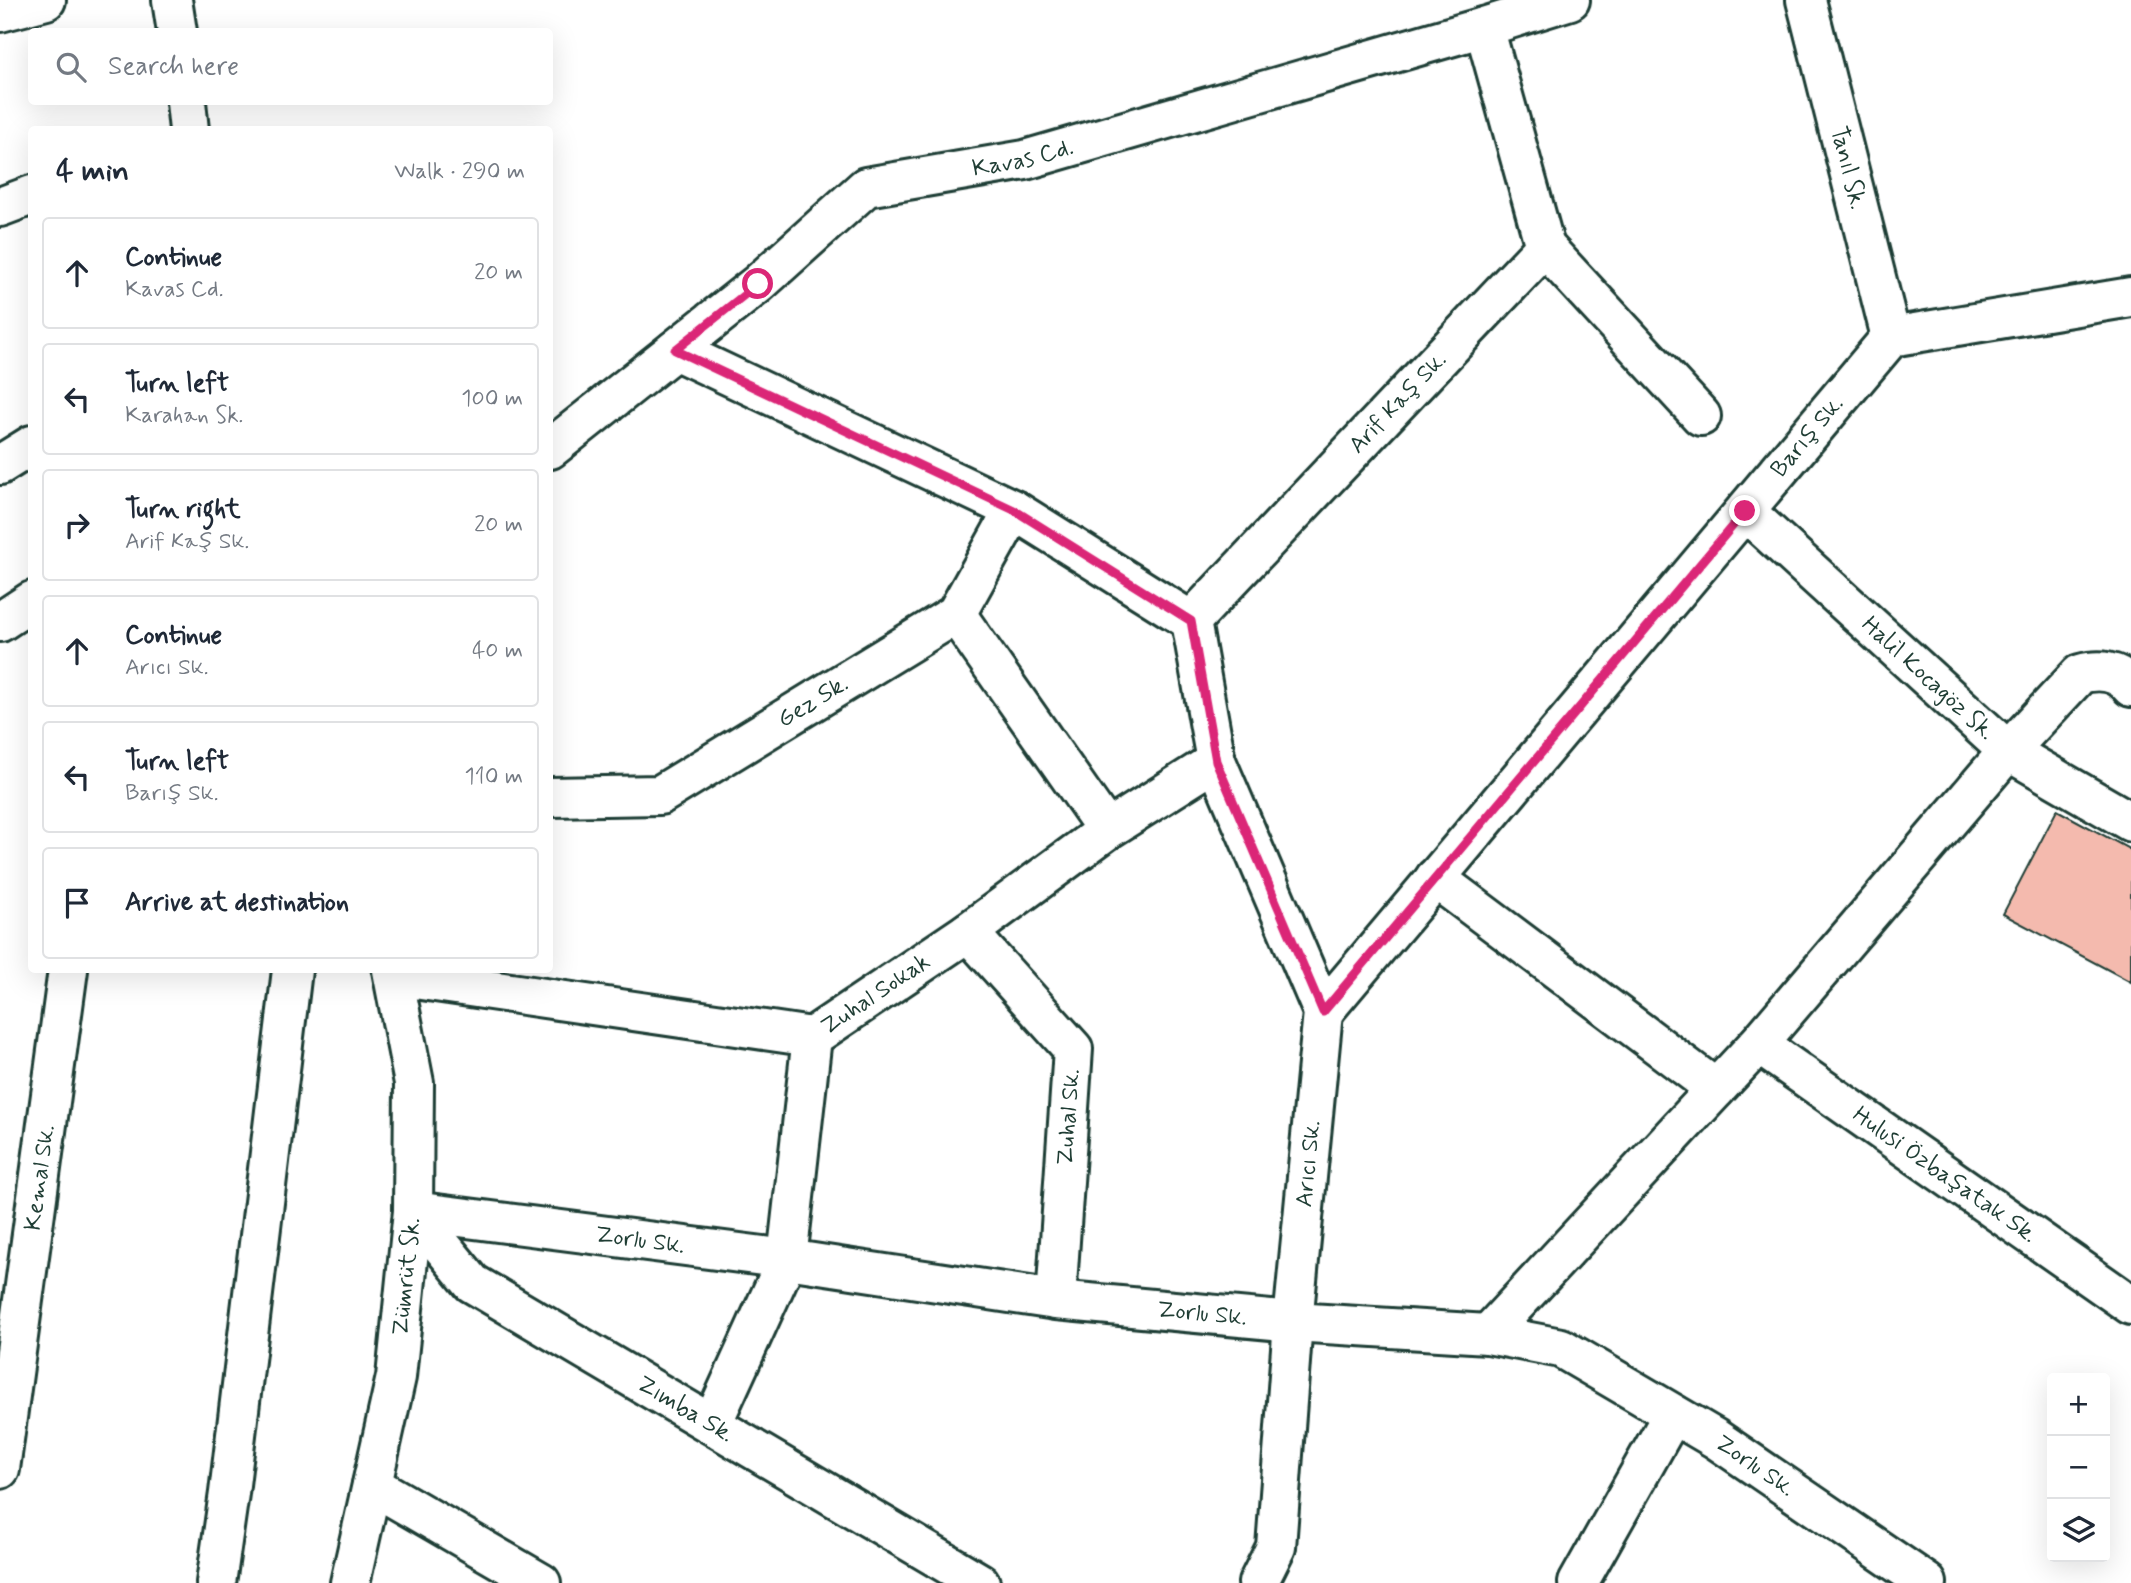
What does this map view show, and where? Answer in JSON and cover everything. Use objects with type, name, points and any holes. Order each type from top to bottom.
[{"type":"street","points":[[0,12],[46,0]]},
{"type":"street","points":[[173,0],[176,28]]},
{"type":"street","name":"Kavas Cd.","points":[[553,447],[758,284],[866,187],[1025,160],[1497,16],[1570,0]]},
{"type":"street","name":"Tanıl Sk.","points":[[1806,0],[1891,337]]},
{"type":"street","points":[[1497,16],[1545,247],[1701,416]]},
{"type":"street","points":[[186,105],[189,126]]},
{"type":"street","points":[[0,207],[28,196]]},
{"type":"street","name":"Arif Kaş Sk.","points":[[1191,621],[1545,247]]},
{"type":"street","points":[[1891,337],[2131,297]]},
{"type":"street","name":"Barış Sk.","points":[[1323,1012],[1891,337]]},
{"type":"street","points":[[675,350],[1014,510],[1191,621],[1216,761]]},
{"type":"street","points":[[0,465],[28,448]]},
{"type":"street","name":"Gez Sk.","points":[[553,797],[660,795],[956,614],[1014,510]]},
{"type":"street","name":"Halil Kocagöz Sk.","points":[[1745,511],[2008,751],[2131,822]]},
{"type":"street","points":[[0,622],[28,604]]},
{"type":"street","points":[[956,614],[1107,830]]},
{"type":"street","points":[[1488,1334],[1758,1044],[2008,751],[2080,674],[2095,670],[2110,672],[2131,687]]},
{"type":"street","name":"Zuhal Sokak","points":[[393,973],[812,1037],[968,932],[1107,830],[1216,761]]},
{"type":"street","name":"Arıcı Sk.","points":[[1216,761],[1323,1012],[1293,1322],[1276,1547],[1258,1583]]},
{"type":"street","points":[[1436,878],[1716,1089]]},
{"type":"street","name":"Zuhal Sk.","points":[[968,932],[1073,1049],[1056,1300]]},
{"type":"street","name":"Kemal Sk.","points":[[0,1469],[68,973]]},
{"type":"street","points":[[216,1583],[292,973]]},
{"type":"street","name":"Zümrüt Sk.","points":[[350,1583],[396,1377],[414,1211],[414,1083],[393,973]]},
{"type":"street","points":[[712,1424],[787,1259],[812,1037]]},
{"type":"street","name":"Hulusi Özbaşatak Sk.","points":[[1758,1044],[2131,1305]]},
{"type":"street","name":"Zorlu Sk.","points":[[414,1211],[787,1259],[1056,1300],[1293,1322],[1488,1334],[1562,1348],[1716,1439],[1927,1583]]},
{"type":"street","name":"Zımba Sk.","points":[[414,1211],[472,1283],[712,1424],[960,1578]]},
{"type":"street","points":[[1578,1583],[1673,1414]]},
{"type":"street","points":[[372,1485],[541,1583]]},
{"type":"building","points":[[2057,810],[2131,850],[2131,982],[2003,914]]},
{"type":"route","points":[[758,284],[675,350],[1014,510],[1191,621],[1216,761],[1323,1012],[1745,511]]}]
